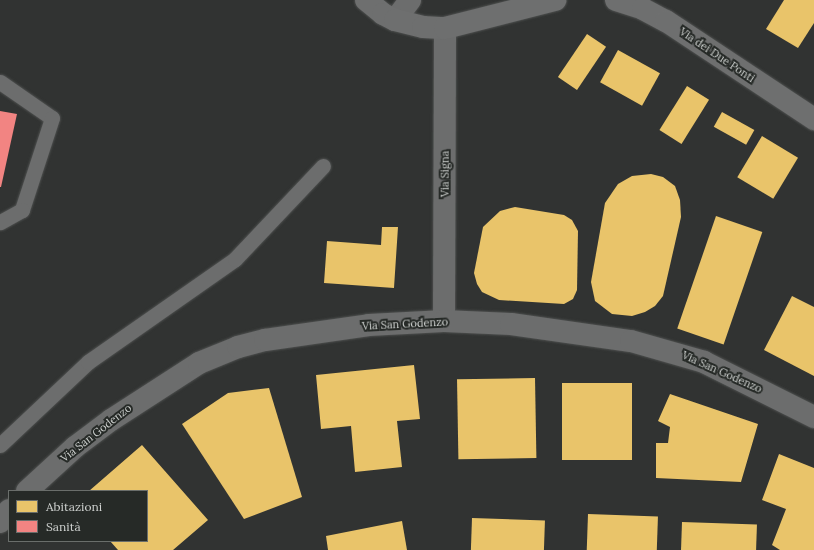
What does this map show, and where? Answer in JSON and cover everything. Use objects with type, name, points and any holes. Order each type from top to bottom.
[{"type":"street","points":[[366,0],[383,14],[395,20],[423,27],[445,28],[555,0]]},
{"type":"street","points":[[395,20],[410,0]]},
{"type":"street","name":"Via dei Due Ponti","points":[[616,0],[643,9],[666,21],[814,120]]},
{"type":"street","name":"Via Signa","points":[[444,321],[445,28]]},
{"type":"street","name":"Via San Godenzo","points":[[28,490],[76,447],[128,408],[188,370],[223,352],[265,340],[299,333],[393,323],[444,321],[555,329],[666,348],[721,369],[814,417]]},
{"type":"street","points":[[0,522],[8,511]]},
{"type":"lane","points":[[0,82],[52,118],[22,210],[0,222]]},
{"type":"lane","points":[[0,445],[88,362],[235,259],[323,166]]},
{"type":"building: Abitazioni","points":[[784,0],[814,0],[814,23],[798,48],[766,29]]},
{"type":"building: Abitazioni","points":[[587,34],[606,47],[577,90],[558,77]]},
{"type":"building: Abitazioni","points":[[618,50],[660,73],[642,106],[600,82]]},
{"type":"building: Abitazioni","points":[[687,86],[709,100],[681,144],[659,130]]},
{"type":"building: Abitazioni","points":[[722,112],[754,130],[746,145],[714,127]]},
{"type":"building: Abitazioni","points":[[762,136],[798,158],[773,199],[737,177]]},
{"type":"building: Abitazioni","points":[[651,174],[663,177],[675,186],[680,200],[681,217],[663,296],[655,306],[645,312],[632,316],[612,314],[595,301],[591,282],[605,203],[618,184],[632,176]]},
{"type":"building: Abitazioni","points":[[515,207],[564,215],[572,220],[578,231],[577,290],[573,299],[564,304],[499,300],[482,292],[477,284],[474,273],[483,227],[500,211]]},
{"type":"building: Abitazioni","points":[[716,216],[762,232],[724,344],[677,329]]},
{"type":"building: Abitazioni","points":[[382,227],[398,227],[394,288],[324,283],[327,241],[381,245]]},
{"type":"building: Abitazioni","points":[[792,296],[814,307],[814,376],[764,350]]},
{"type":"building: Abitazioni","points":[[414,365],[420,419],[397,421],[402,467],[355,472],[351,426],[321,429],[316,375]]},
{"type":"building: Abitazioni","points":[[535,378],[536,458],[458,459],[457,379]]},
{"type":"building: Abitazioni","points":[[562,383],[632,383],[632,460],[562,460]]},
{"type":"building: Abitazioni","points":[[269,388],[302,497],[244,519],[182,424],[228,393]]},
{"type":"building: Abitazioni","points":[[670,394],[758,424],[741,482],[656,478],[656,443],[668,443],[670,427],[658,421]]},
{"type":"building: Abitazioni","points":[[142,445],[208,520],[173,550],[118,550],[111,542],[148,542],[148,490],[90,490]]},
{"type":"building: Abitazioni","points":[[779,454],[814,468],[814,550],[780,550],[772,545],[786,509],[762,500]]},
{"type":"building: Abitazioni","points":[[588,514],[658,516],[657,550],[587,550]]},
{"type":"building: Abitazioni","points":[[472,518],[545,521],[544,550],[471,550]]},
{"type":"building: Abitazioni","points":[[402,521],[407,550],[328,550],[326,536]]},
{"type":"building: Abitazioni","points":[[682,522],[757,525],[756,550],[681,550]]},
{"type":"building: Sanità","points":[[0,111],[17,114],[1,187],[0,187]]}]
